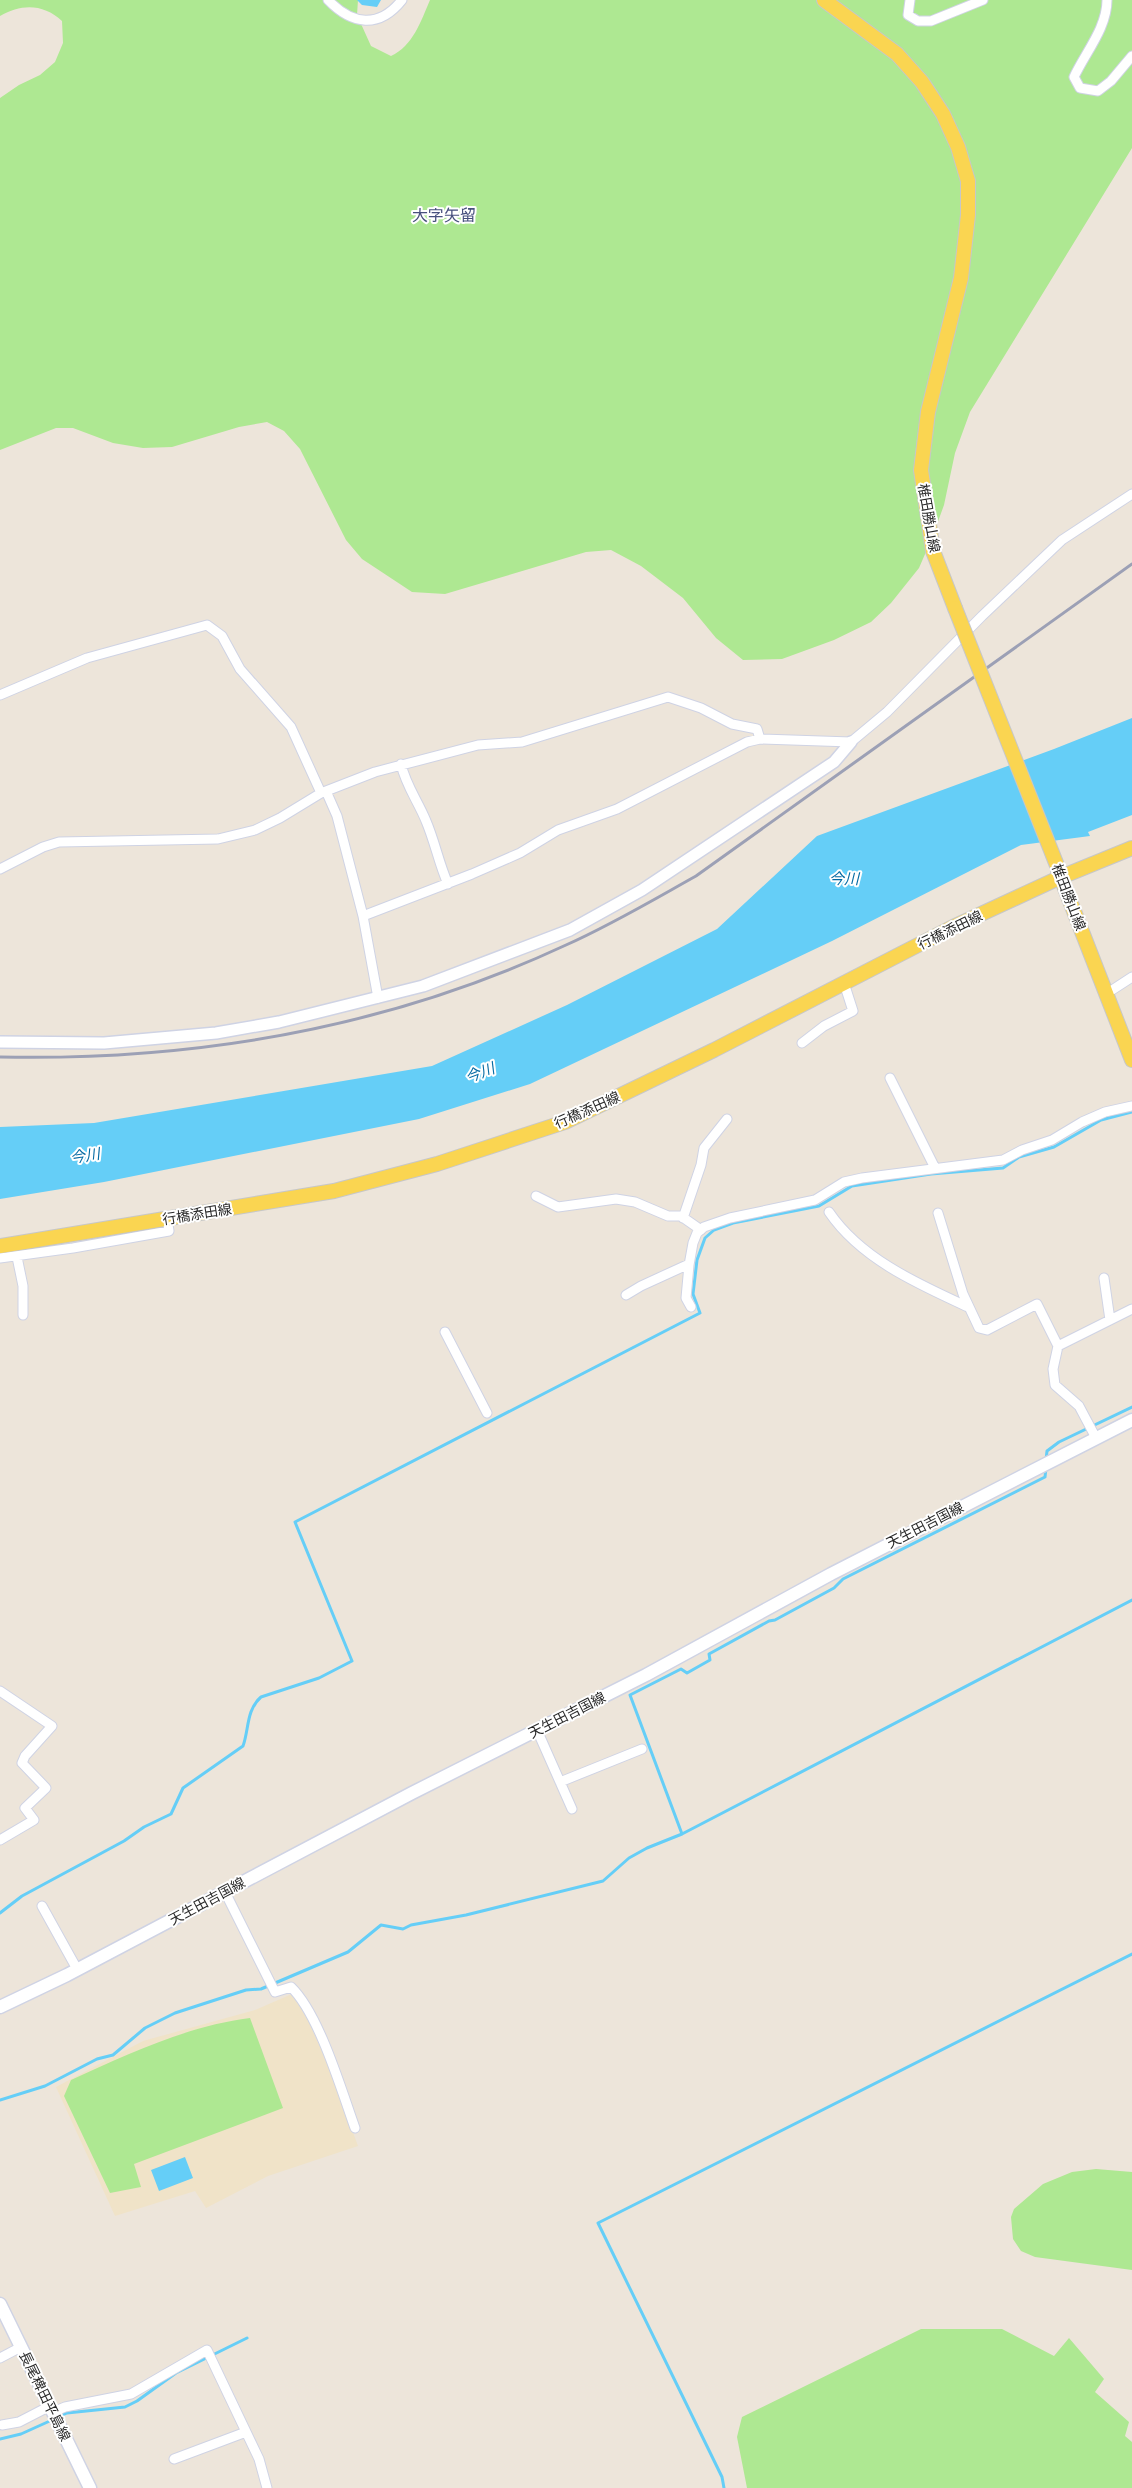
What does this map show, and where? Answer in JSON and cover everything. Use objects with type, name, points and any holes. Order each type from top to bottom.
[{"type":"main road","name":"椎田勝山線","points":[[824,0],[897,54],[922,82],[943,114],[958,147],[968,181],[968,215],[961,278],[928,412],[921,470],[933,551],[1132,1060]]},
{"type":"main road","name":"行橋添田線","points":[[0,1246],[334,1191],[437,1164],[565,1122],[714,1050],[1060,873],[1132,848]]},
{"type":"main road","name":"天生田吉国線","points":[[0,2007],[646,1675],[831,1574],[1132,1420]]},
{"type":"main road","name":"長尾稗田平島線","points":[[0,2304],[90,2488]]},
{"type":"street","points":[[328,0],[345,15],[360,20],[372,20],[392,13],[402,0]]},
{"type":"street","points":[[910,0],[908,14],[918,21],[931,21],[983,0]]},
{"type":"street","points":[[1107,0],[1107,8],[1093,42],[1074,77],[1080,88],[1098,91],[1110,82],[1132,56]]},
{"type":"street","points":[[0,1042],[104,1044],[208,1034],[279,1022],[423,986],[470,970],[570,930],[642,890],[834,762],[851,742],[887,712],[982,616],[1062,540],[1132,494]]},
{"type":"street","points":[[0,695],[87,658],[207,625],[222,636],[240,669],[291,727],[338,816],[363,916],[378,998]]},
{"type":"street","points":[[0,869],[43,847],[59,842],[218,839],[233,836],[280,818],[324,792],[401,764],[478,746],[522,742],[668,697],[701,708],[732,724],[757,729],[760,739]]},
{"type":"street","points":[[363,916],[448,884],[520,853],[558,830],[617,809],[696,769],[730,749],[760,739],[851,742]]},
{"type":"street","points":[[401,764],[410,793],[427,822],[440,866],[448,884]]},
{"type":"street","points":[[1106,994],[1132,977]]},
{"type":"street","points":[[802,1043],[824,1026],[853,1011],[844,983]]},
{"type":"street","points":[[890,1078],[935,1168]]},
{"type":"street","points":[[691,1307],[686,1298],[693,1243],[701,1230],[712,1223],[815,1200],[844,1182],[890,1173],[1003,1160],[1022,1150],[1052,1140],[1082,1122],[1105,1112],[1132,1106]]},
{"type":"street","points":[[683,1218],[701,1165],[704,1148],[727,1119]]},
{"type":"street","points":[[536,1196],[558,1207],[616,1199],[635,1202],[668,1216],[683,1218],[701,1230]]},
{"type":"street","points":[[829,1212],[841,1229],[864,1250],[926,1287],[968,1307]]},
{"type":"street","points":[[938,1213],[968,1307],[979,1328],[987,1330],[1037,1304],[1058,1346],[1053,1370],[1055,1385],[1079,1406],[1096,1438]]},
{"type":"street","points":[[0,1258],[17,1257],[169,1231],[168,1219]]},
{"type":"street","points":[[17,1257],[23,1286],[23,1315]]},
{"type":"street","points":[[626,1295],[689,1264]]},
{"type":"street","points":[[1104,1278],[1110,1320]]},
{"type":"street","points":[[1058,1346],[1132,1309]]},
{"type":"street","points":[[445,1332],[488,1413]]},
{"type":"street","points":[[0,1691],[52,1726],[25,1756],[22,1763],[46,1788],[26,1808],[34,1820],[0,1840]]},
{"type":"street","points":[[537,1730],[572,1809]]},
{"type":"street","points":[[560,1782],[642,1749]]},
{"type":"street","points":[[225,1892],[275,1992],[290,1987],[302,1998],[330,2058],[355,2128]]},
{"type":"street","points":[[42,1906],[77,1969]]},
{"type":"street","points":[[0,2358],[21,2347]]},
{"type":"street","points":[[2,2425],[19,2422],[51,2409],[131,2394],[207,2350],[259,2459],[267,2488]]},
{"type":"street","points":[[174,2459],[246,2432]]},
{"type":"shaded area","points":[[292,1994],[297,1995],[326,2060],[358,2146],[268,2176],[206,2208],[195,2191],[115,2216],[56,2087],[143,2041],[255,2010]]},
{"type":"green space","points":[[0,0],[358,0],[357,15],[371,46],[391,56],[399,52],[411,39],[420,24],[430,0],[1132,0],[1132,148],[970,412],[955,453],[944,505],[919,568],[891,603],[871,622],[834,640],[782,659],[743,660],[716,638],[683,598],[641,566],[611,550],[586,552],[445,594],[412,592],[362,559],[346,540],[300,449],[284,431],[267,422],[239,427],[172,447],[143,448],[113,443],[73,428],[56,428],[0,450],[0,98],[19,85],[40,75],[55,62],[63,43],[62,21],[55,15],[33,7],[25,7],[0,16]]},
{"type":"green space","points":[[250,2018],[283,2108],[134,2164],[141,2187],[110,2193],[64,2096],[71,2080],[136,2051],[181,2034],[203,2027]]},
{"type":"green space","points":[[1096,2169],[1132,2172],[1132,2270],[1035,2257],[1021,2251],[1013,2239],[1011,2217],[1014,2209],[1043,2184],[1072,2172]]},
{"type":"green space","points":[[921,2329],[1002,2329],[1054,2356],[1069,2338],[1104,2379],[1095,2392],[1129,2422],[1125,2436],[1132,2442],[1132,2488],[747,2488],[737,2437],[742,2417]]},
{"type":"water","points":[[357,0],[381,0],[377,7],[362,5]]},
{"type":"water","name":"今川","points":[[1132,718],[1132,815],[1088,832],[1090,836],[1021,845],[832,941],[530,1084],[419,1119],[104,1182],[0,1199],[0,1127],[94,1123],[432,1066],[567,1005],[717,929],[817,836],[1054,749]]},
{"type":"water","points":[[185,2157],[193,2178],[159,2191],[151,2170]]},
{"type":"waterway","points":[[0,1913],[22,1896],[124,1841],[144,1827],[171,1814],[183,1788],[243,1746],[250,1714],[261,1697],[319,1678],[352,1661],[295,1522],[700,1313],[693,1294],[697,1260],[705,1238],[714,1230],[733,1223],[819,1206],[852,1186],[931,1174],[1003,1168],[1019,1157],[1054,1147],[1101,1120],[1132,1112]]},
{"type":"waterway","points":[[1046,1460],[1047,1451],[1059,1442],[1132,1407]]},
{"type":"waterway","points":[[682,1834],[630,1695],[681,1669],[687,1673],[710,1660],[709,1654],[834,1588],[843,1579],[1045,1477],[1046,1468]]},
{"type":"waterway","points":[[0,2100],[45,2086],[97,2059],[113,2055],[145,2028],[175,2013],[246,1990],[261,1989],[348,1952],[381,1925],[403,1929],[411,1925],[466,1915],[603,1881],[629,1858],[647,1848],[682,1834],[1132,1600]]},
{"type":"waterway","points":[[724,2488],[722,2477],[598,2223],[1132,1954]]},
{"type":"waterway","points":[[58,2417],[67,2413],[125,2407],[137,2401],[176,2373],[247,2338]]},
{"type":"waterway","points":[[0,2439],[21,2434],[52,2420]]},
{"type":"railway","points":[[0,1057],[73,1057],[146,1053],[290,1034],[360,1018],[430,998],[499,974],[566,945],[616,921],[696,876],[1132,564]]},
{"type":"district","name":"大字矢留","points":[[444,215]]}]
